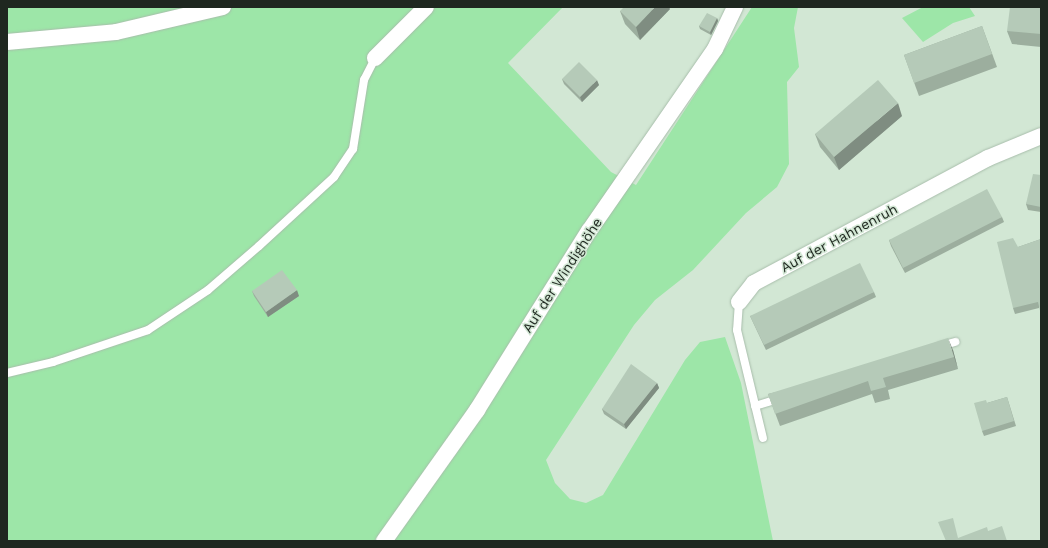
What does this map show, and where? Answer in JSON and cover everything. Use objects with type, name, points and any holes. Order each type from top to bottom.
[{"type":"street","points":[[7,42],[116,32],[223,7]]},
{"type":"street","points":[[375,58],[426,7]]},
{"type":"street","name":"Auf der Windighöhe","points":[[384,541],[477,410],[590,232],[715,49],[735,7]]},
{"type":"street","name":"Auf der Hahnenruh","points":[[739,302],[754,283],[988,158],[1041,136]]},
{"type":"lane","points":[[7,373],[53,362],[148,330],[208,290],[259,246],[334,177],[353,149],[364,80],[375,58]]},
{"type":"lane","name":"Auf der Hahnenruh","points":[[739,302],[737,330],[763,438]]},
{"type":"lane","points":[[933,349],[955,342]]},
{"type":"lane","points":[[755,406],[792,394]]},
{"type":"green space","points":[[7,7],[563,7],[508,63],[611,172],[636,185],[752,7],[798,7],[794,28],[799,67],[787,82],[789,164],[777,187],[746,213],[693,270],[655,300],[634,325],[546,460],[555,483],[570,499],[586,503],[603,495],[685,360],[700,342],[725,337],[741,383],[773,541],[7,541]]},
{"type":"green space","points":[[923,7],[969,7],[975,16],[953,23],[923,42],[902,18]]},
{"type":"building","points":[[624,7],[655,7],[636,27],[620,11]]},
{"type":"building","points":[[1010,7],[1041,7],[1041,34],[1007,31]]},
{"type":"building","points":[[707,13],[717,18],[710,32],[699,26]]},
{"type":"building","points":[[982,26],[992,54],[914,83],[904,55]]},
{"type":"building","points":[[579,62],[597,80],[580,97],[562,79]]},
{"type":"building","points":[[878,80],[898,103],[834,157],[815,134]]},
{"type":"building","points":[[1033,174],[1041,175],[1041,207],[1026,204]]},
{"type":"building","points":[[987,189],[1002,217],[903,268],[889,240]]},
{"type":"building","points":[[1013,238],[1018,247],[1041,239],[1041,315],[1038,302],[1013,308],[997,242]]},
{"type":"building","points":[[860,263],[874,292],[764,345],[750,316]]},
{"type":"building","points":[[282,270],[297,290],[266,312],[252,291]]},
{"type":"building","points":[[948,338],[954,357],[883,378],[886,387],[871,391],[868,381],[775,414],[768,394]]},
{"type":"building","points":[[631,364],[657,383],[624,424],[602,409]]},
{"type":"building","points":[[1007,397],[1014,421],[982,431],[974,403],[986,400],[987,403]]},
{"type":"building","points":[[953,518],[958,538],[987,527],[988,531],[1002,526],[1007,541],[946,541],[938,522]]}]
